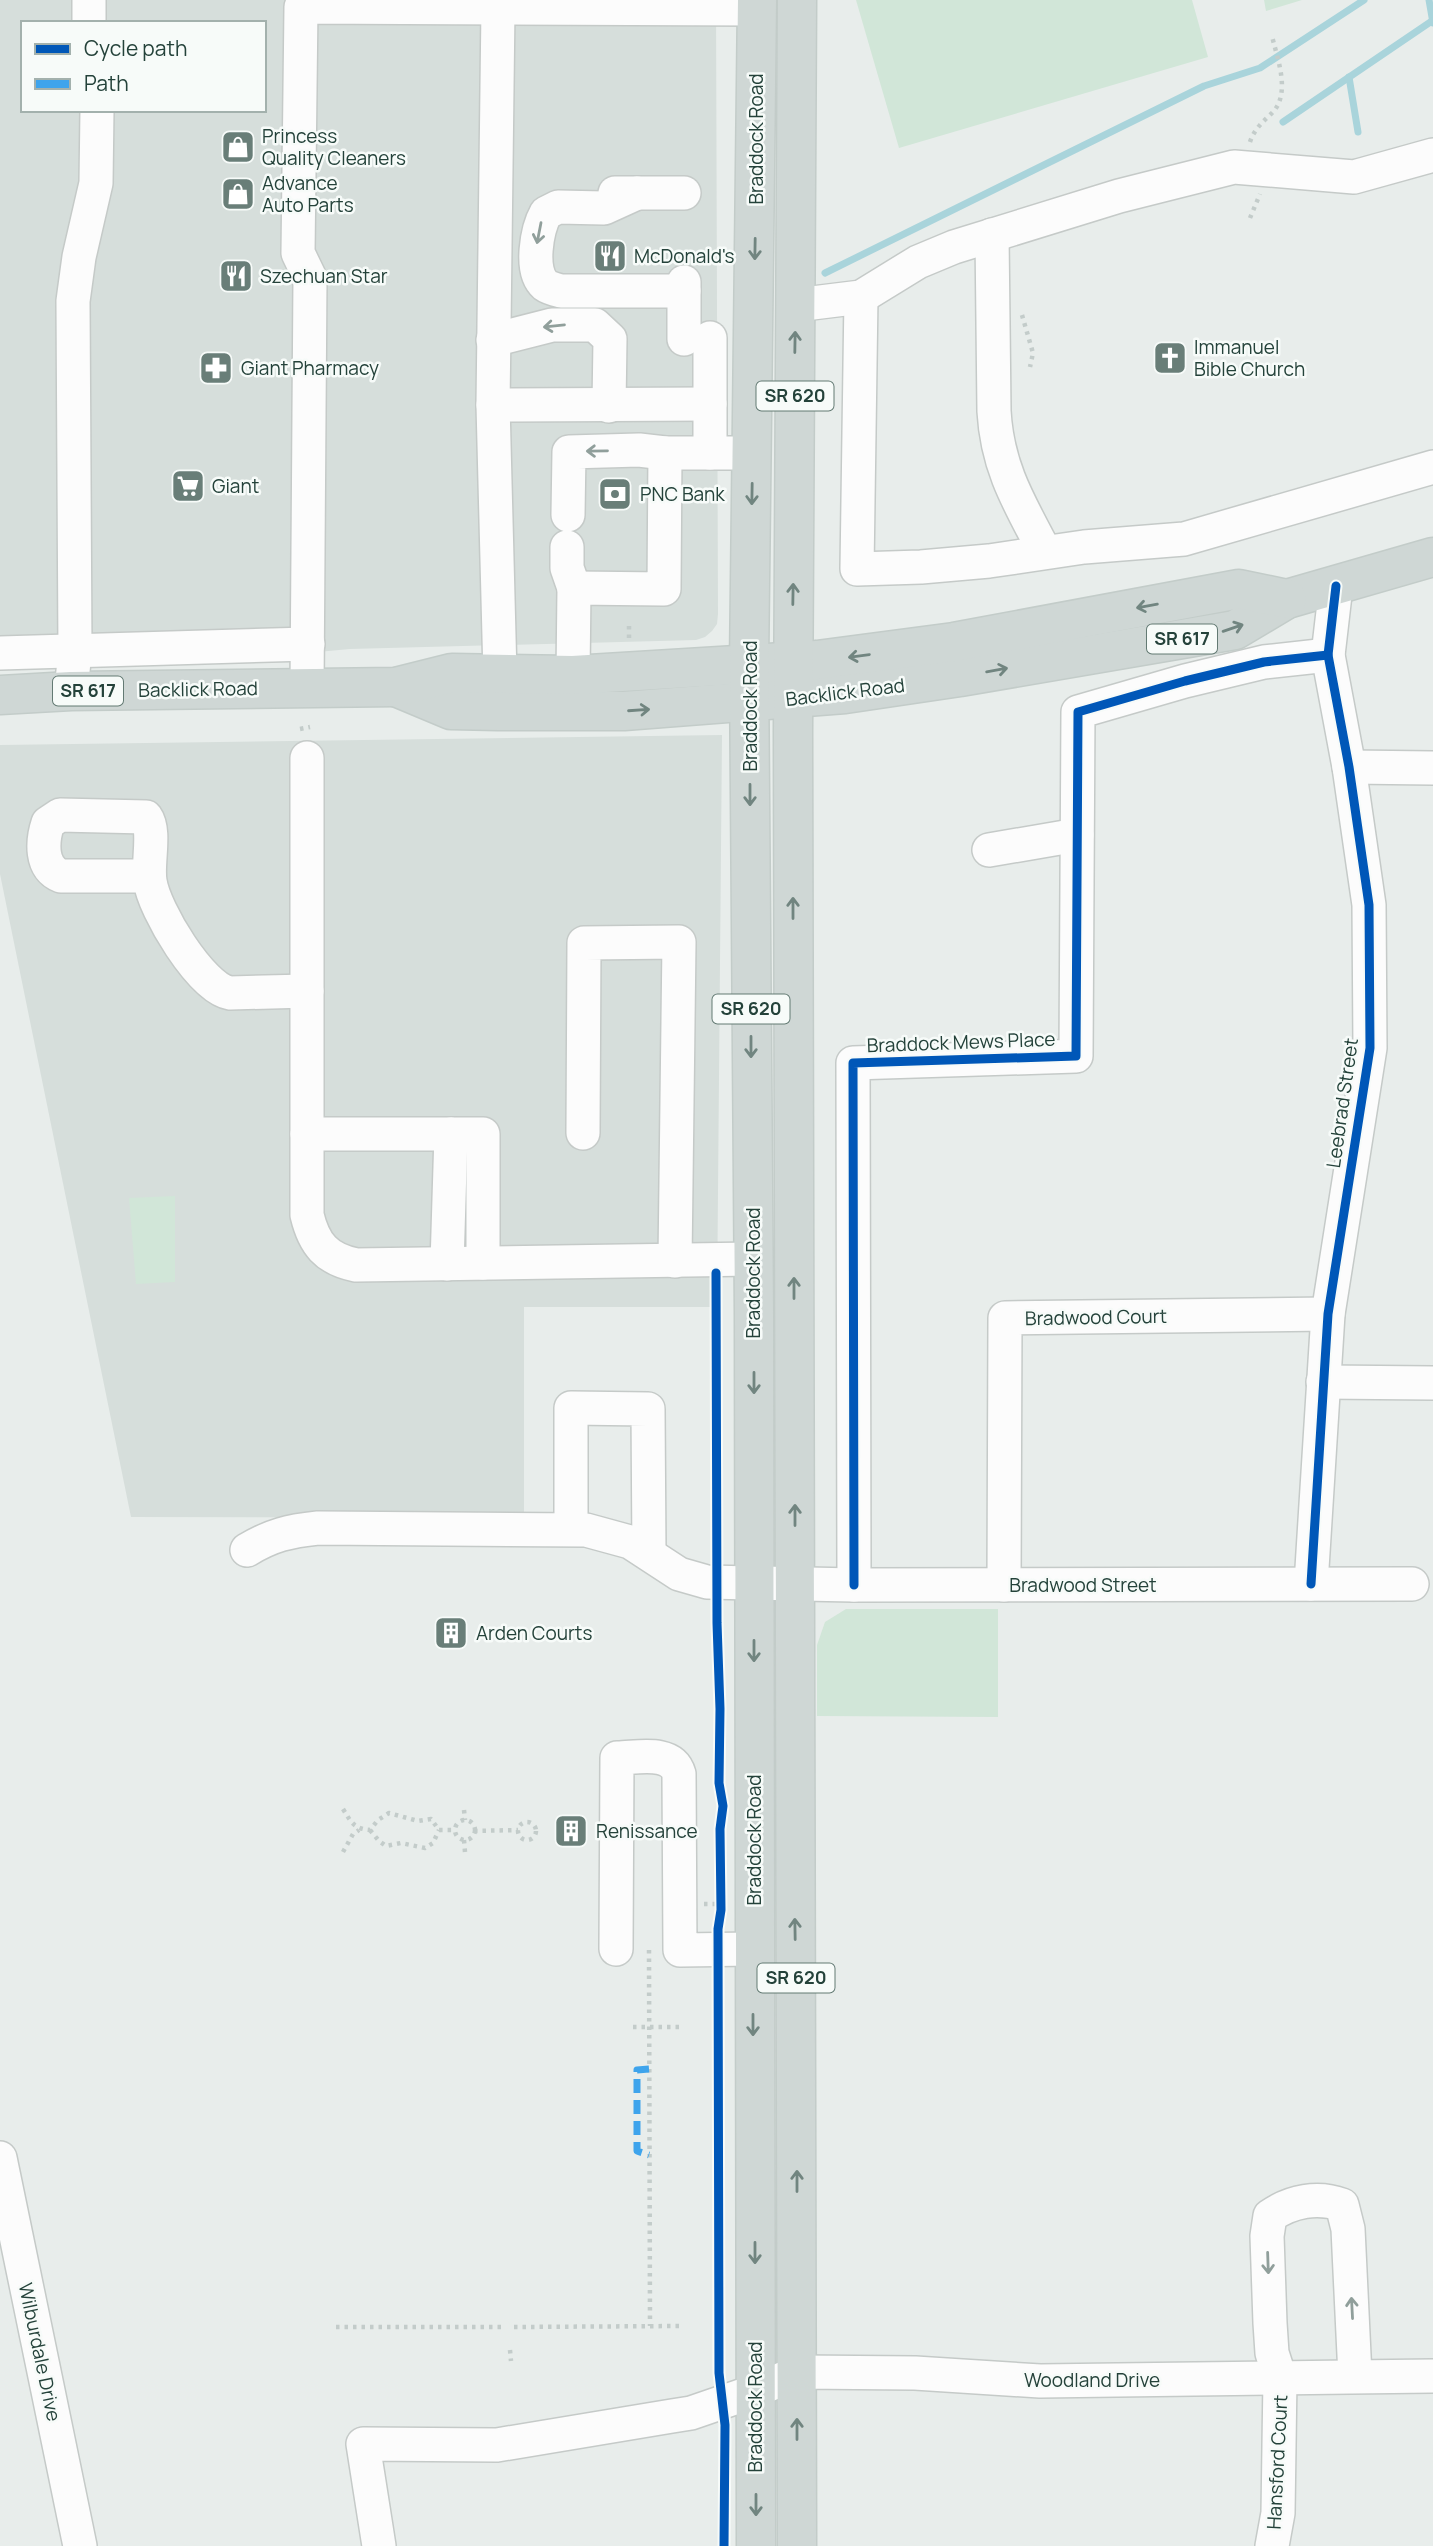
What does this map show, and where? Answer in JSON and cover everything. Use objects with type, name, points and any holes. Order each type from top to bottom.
[{"type":"main road","points":[[757,4],[797,4]]},
{"type":"main road","name":"Braddock Road","points":[[756,2546],[755,2391],[736,1949],[754,1583],[749,684],[757,4]]},
{"type":"main road","name":"Braddock Road","points":[[797,4],[793,681],[797,2546]]},
{"type":"main road","name":"Backlick Road","points":[[0,695],[71,691],[396,687],[452,673],[573,675],[749,684],[793,681],[845,694],[1235,630],[1287,599],[1433,557]]},
{"type":"main road","name":"Backlick Road","points":[[396,687],[452,710],[624,711],[749,684]]},
{"type":"street","points":[[89,0],[89,21]]},
{"type":"street","points":[[307,688],[310,278],[298,253],[301,7],[499,8],[757,4]]},
{"type":"street","points":[[499,8],[493,405],[500,675]]},
{"type":"street","points":[[71,691],[75,650],[74,301],[79,257],[96,183],[97,112]]},
{"type":"street","points":[[796,305],[860,297],[918,262],[954,247],[1119,196],[1234,167],[1354,177],[1433,155]]},
{"type":"street","points":[[560,193],[684,193]]},
{"type":"street","points":[[637,193],[604,208],[558,207],[546,213],[537,234],[539,276],[546,286],[561,291],[684,287],[710,404],[710,453]]},
{"type":"street","points":[[992,235],[994,411],[997,439],[1009,485],[1045,552]]},
{"type":"street","points":[[860,297],[857,569],[948,565],[1199,536],[1433,467]]},
{"type":"street","points":[[494,340],[552,325],[595,325],[610,339],[609,406]]},
{"type":"street","points":[[493,405],[710,404]]},
{"type":"street","points":[[568,515],[569,452],[639,450],[665,453],[752,453]]},
{"type":"street","points":[[574,588],[664,589],[665,453]]},
{"type":"street","points":[[567,547],[567,568],[574,588],[573,675]]},
{"type":"street","name":"Leebrad Street","points":[[1311,1584],[1328,1314],[1370,1048],[1368,905],[1349,767],[1328,655],[1336,586]]},
{"type":"street","points":[[0,653],[307,644]]},
{"type":"street","name":"Braddock Mews Place","points":[[854,1585],[853,1063],[1076,1056],[1078,712],[1185,681],[1264,662],[1328,655]]},
{"type":"street","points":[[306,738],[307,1214],[310,1229],[326,1253],[340,1262],[356,1265],[753,1259]]},
{"type":"street","points":[[1349,767],[1433,768]]},
{"type":"street","points":[[989,850],[1077,835]]},
{"type":"street","points":[[149,876],[156,905],[163,918],[198,970],[221,992],[307,992]]},
{"type":"street","points":[[583,1133],[584,943],[678,942],[675,1261]]},
{"type":"street","points":[[307,1134],[483,1134],[483,1264]]},
{"type":"street","points":[[447,1264],[451,1134]]},
{"type":"street","name":"Bradwood Court","points":[[1004,1585],[1005,1318],[1328,1314]]},
{"type":"street","points":[[1324,1382],[1433,1383]]},
{"type":"street","points":[[571,1529],[571,1408],[648,1409],[649,1553]]},
{"type":"street","name":"Bradwood Street","points":[[247,1550],[268,1537],[318,1528],[571,1529],[613,1536],[649,1553],[667,1567],[692,1578],[707,1581],[854,1585],[1412,1584]]},
{"type":"street","points":[[616,1950],[617,1758],[664,1758],[674,1763],[679,1774],[680,1950],[736,1949]]},
{"type":"street","name":"Wilburdale Drive","points":[[0,2158],[11,2263],[80,2546]]},
{"type":"street","name":"Hansford Court","points":[[1272,2546],[1278,2513],[1280,2378],[1272,2353],[1267,2236],[1270,2216],[1284,2206],[1328,2200],[1342,2205],[1348,2229],[1356,2376]]},
{"type":"street","name":"Woodland Drive","points":[[379,2546],[363,2444],[496,2445],[691,2413],[755,2391],[797,2372],[915,2373],[1040,2381],[1433,2376]]},
{"type":"path","points":[[1245,168],[1246,152],[1252,134],[1277,108],[1281,92],[1280,71],[1272,36]]},
{"type":"path","points":[[1021,314],[1033,352],[1030,368]]},
{"type":"path","points":[[343,1809],[359,1830]]},
{"type":"path","points":[[464,1810],[465,1820]]},
{"type":"path","points":[[343,1852],[353,1834],[359,1830],[370,1830],[389,1813],[418,1821],[431,1819],[439,1830]]},
{"type":"path","points":[[455,1830],[460,1821],[470,1822],[473,1835],[464,1840]]},
{"type":"path","points":[[528,1821],[539,1831],[527,1840],[522,1839],[518,1830],[519,1825],[528,1821]]},
{"type":"path","points":[[370,1830],[386,1846],[401,1843],[425,1848],[433,1843],[439,1830]]},
{"type":"path","points":[[439,1830],[455,1830]]},
{"type":"path","points":[[455,1830],[459,1838],[464,1840]]},
{"type":"path","points":[[474,1830],[518,1830]]},
{"type":"path","points":[[464,1840],[465,1852]]},
{"type":"path","points":[[721,1891],[736,1949]]},
{"type":"path","points":[[649,1950],[650,2326]]},
{"type":"path","points":[[633,2027],[680,2027]]},
{"type":"path","points":[[513,2326],[681,2326]]},
{"type":"path","points":[[336,2327],[506,2327]]},
{"type":"path","points":[[510,2350],[511,2361]]},
{"type":"shaded area","points":[[0,0],[716,0],[717,624],[705,637],[696,640],[350,649],[274,656],[0,665]]},
{"type":"shaded area","points":[[722,735],[717,1307],[524,1307],[524,1518],[131,1517],[0,874],[0,745]]},
{"type":"green space","points":[[856,0],[1192,0],[1208,57],[899,148]]},
{"type":"green space","points":[[1264,0],[1302,0],[1266,11]]},
{"type":"green space","points":[[175,1196],[175,1282],[136,1284],[129,1198]]},
{"type":"green space","points":[[846,1609],[998,1609],[998,1717],[817,1716],[817,1645],[825,1622]]},
{"type":"waterway","points":[[825,273],[1204,86],[1260,68],[1364,0]]},
{"type":"waterway","points":[[1429,0],[1433,23]]},
{"type":"waterway","points":[[1283,122],[1432,21]]},
{"type":"waterway","points":[[1349,77],[1358,132]]},
{"type":"marked path","points":[[649,2069],[637,2070],[637,2151],[649,2155]]},
{"type":"cycle path","points":[[1311,1584],[1328,1314],[1370,1048],[1369,905],[1349,767],[1328,655],[1336,586]]},
{"type":"cycle path","points":[[854,1585],[853,1063],[1076,1056],[1078,712],[1185,681],[1264,662],[1328,655]]},
{"type":"cycle path","points":[[716,1273],[719,1783],[723,1806],[720,1829],[721,1910],[718,1929],[719,2373],[725,2425],[724,2546]]},
{"type":"place","name":"Princess Quality Cleaners","points":[[238,147]]},
{"type":"place","name":"Advance Auto Parts","points":[[238,194]]},
{"type":"place","name":"McDonald's","points":[[610,256]]},
{"type":"place","name":"Szechuan Star","points":[[236,276]]},
{"type":"place","name":"Immanuel Bible Church","points":[[1170,358]]},
{"type":"place","name":"Giant Pharmacy","points":[[216,368]]},
{"type":"place","name":"Giant","points":[[188,486]]},
{"type":"place","name":"PNC Bank","points":[[615,494]]},
{"type":"place","name":"Arden Courts","points":[[451,1633]]},
{"type":"place","name":"Renissance","points":[[571,1831]]}]
